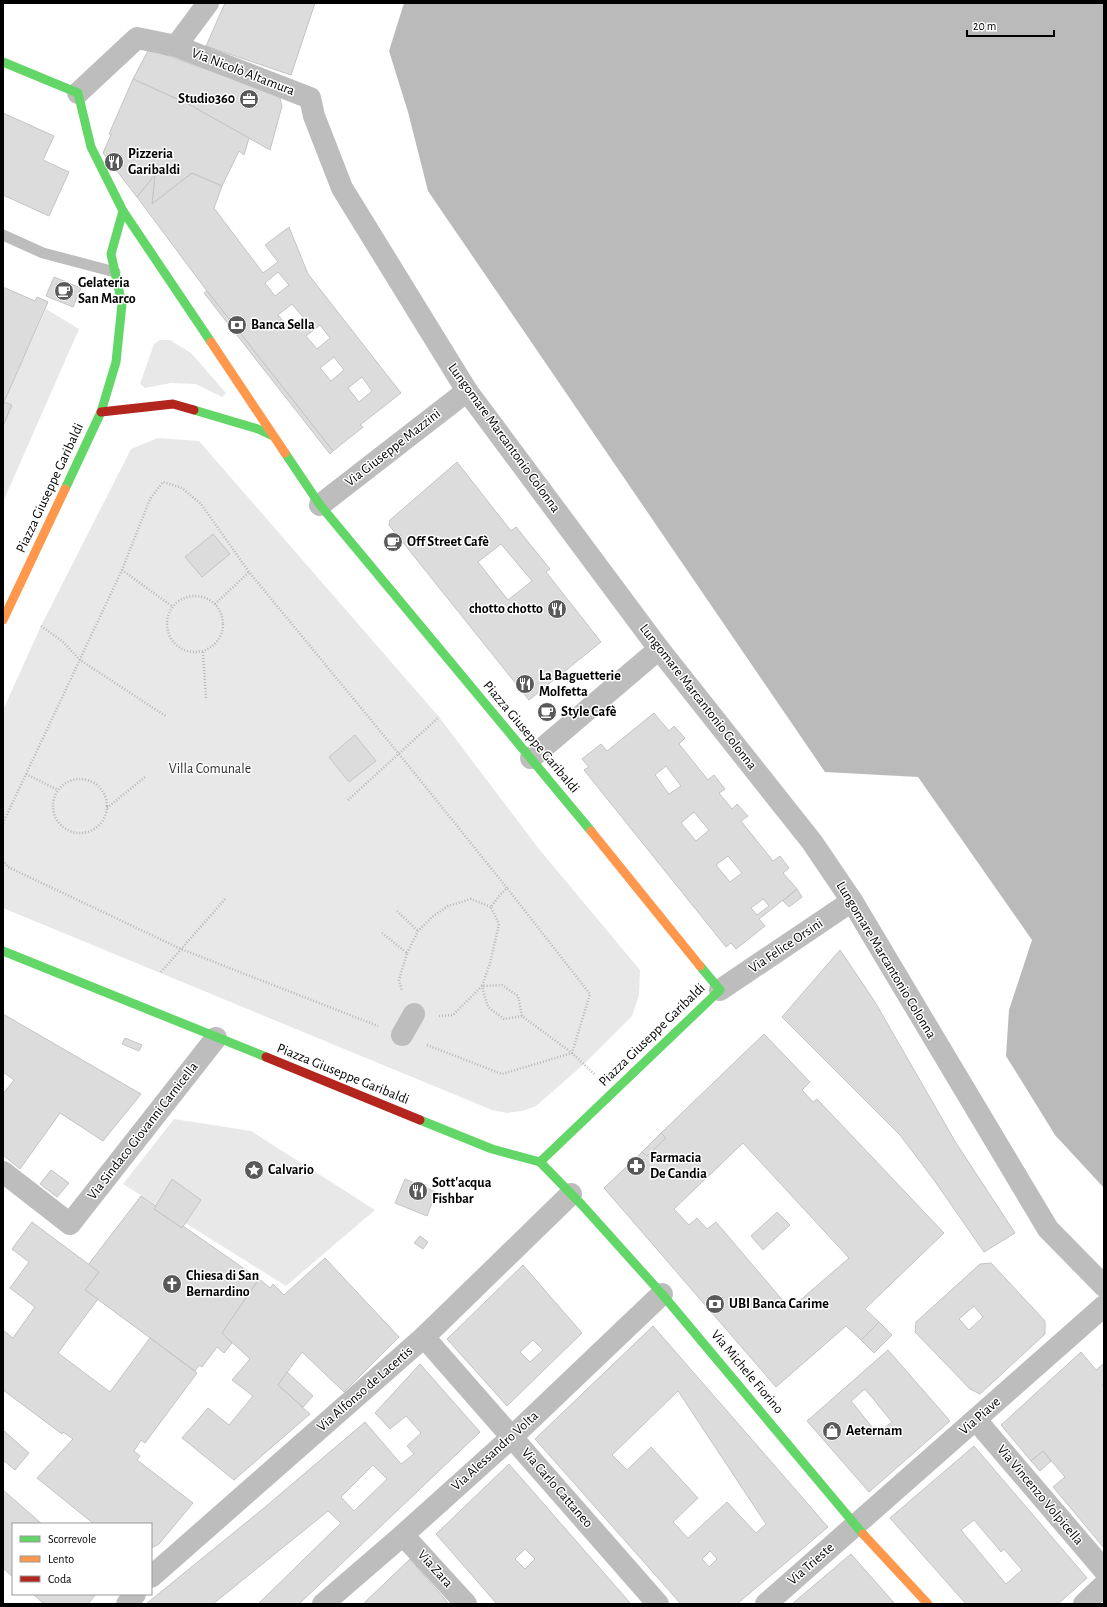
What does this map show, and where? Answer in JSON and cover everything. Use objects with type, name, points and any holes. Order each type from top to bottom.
[{"type":"street","points":[[176,46],[208,3]]},
{"type":"street","name":"Via Nicolò Altamura","points":[[78,93],[137,38],[176,46],[310,98]]},
{"type":"street","points":[[3,62],[78,93],[92,147],[123,211]]},
{"type":"street","name":"Lungomare Marcantonio Colonna","points":[[310,98],[314,116],[342,188],[467,392],[659,649],[812,842],[852,901],[1048,1229],[1104,1286]]},
{"type":"street","name":"Piazza Giuseppe Garibaldi","points":[[3,620],[102,412],[116,362],[122,304],[111,254],[123,211]]},
{"type":"street","name":"Piazza Giuseppe Garibaldi","points":[[3,951],[492,1149],[540,1162],[720,990],[532,758],[320,505],[123,211]]},
{"type":"street","name":"Via Giuseppe Mazzini","points":[[320,505],[467,392]]},
{"type":"street","points":[[102,412],[173,404],[258,429],[273,436]]},
{"type":"street","points":[[532,758],[659,649]]},
{"type":"street","name":"Via Felice Orsini","points":[[720,990],[852,901]]},
{"type":"street","points":[[402,1035],[414,1014]]},
{"type":"street","name":"Via Sindaco Giovanni Carnicella","points":[[3,1172],[70,1224],[216,1038]]},
{"type":"street","name":"Via Michele Fiorino","points":[[540,1162],[662,1294],[856,1525],[928,1604]]},
{"type":"street","name":"Via Alfonso de Lacertis","points":[[152,1576],[424,1337],[571,1194]]},
{"type":"street","name":"Via Alessandro Volta","points":[[323,1604],[403,1535],[512,1437],[662,1294]]},
{"type":"street","name":"Via Piave","points":[[856,1525],[1104,1306]]},
{"type":"street","name":"Via Carlo Cattaneo","points":[[424,1337],[658,1604]]},
{"type":"street","name":"Via Vincenzo Volpicella","points":[[976,1420],[1104,1570]]},
{"type":"street","name":"Via Trieste","points":[[766,1604],[856,1525]]},
{"type":"street","name":"Via Zara","points":[[403,1535],[466,1604]]},
{"type":"street","points":[[1084,1604],[1104,1585]]},
{"type":"street","points":[[126,1604],[134,1595]]},
{"type":"lane","points":[[3,235],[43,253],[115,272]]},
{"type":"path","points":[[3,823],[122,570],[150,499],[163,482],[182,488],[201,504],[249,572],[507,888],[491,907]]},
{"type":"path","points":[[122,570],[172,607]]},
{"type":"path","points":[[215,604],[249,572]]},
{"type":"path","points":[[188,596],[198,596],[207,598],[215,604],[221,612],[223,632],[219,640],[212,647],[203,652],[184,651],[171,640],[166,623],[168,614],[179,600],[188,596]]},
{"type":"path","points":[[41,626],[62,641],[80,660],[167,717]]},
{"type":"path","points":[[203,652],[206,699]]},
{"type":"path","points":[[348,800],[439,718]]},
{"type":"path","points":[[26,774],[58,790]]},
{"type":"path","points":[[107,808],[145,777]]},
{"type":"path","points":[[80,779],[97,785],[106,799],[107,808],[104,817],[96,827],[83,832],[75,832],[66,829],[59,823],[54,816],[52,807],[54,798],[63,784],[71,780],[80,779]]},
{"type":"path","points":[[3,860],[8,867],[181,950]]},
{"type":"path","points":[[161,972],[226,898]]},
{"type":"path","points":[[471,899],[491,907],[499,924],[490,963],[482,986],[453,1015],[426,1016],[414,1014],[406,1002],[399,980],[407,953],[418,931],[432,917],[448,906],[471,899]]},
{"type":"path","points":[[397,911],[418,931]]},
{"type":"path","points":[[382,933],[407,953]]},
{"type":"path","points":[[482,986],[502,985],[518,996],[522,1016],[572,1052],[584,1064]]},
{"type":"path","points":[[482,986],[488,1007],[504,1019],[522,1016]]},
{"type":"green space","points":[[46,309],[79,329],[3,502],[3,403]]},
{"type":"green space","points":[[160,340],[170,340],[191,353],[226,393],[222,397],[196,384],[171,383],[145,388],[140,384],[154,344]]},
{"type":"green space","name":"Villa Comunale","points":[[158,438],[199,441],[439,717],[539,849],[640,970],[639,995],[632,1016],[584,1064],[536,1106],[522,1111],[507,1113],[492,1110],[3,908],[3,710],[41,626],[131,449]]},
{"type":"green space","points":[[174,1119],[251,1131],[375,1210],[286,1286],[123,1184]]},
{"type":"shaded area","points":[[404,3],[1104,3],[1104,1188],[1055,1135],[1006,1056],[1009,1010],[1032,940],[918,777],[825,772],[428,191],[408,112],[389,51]]},
{"type":"building","points":[[225,3],[315,3],[291,75],[206,46]]},
{"type":"building","points":[[149,49],[279,95],[282,106],[270,150],[190,105],[133,79]]},
{"type":"building","points":[[133,79],[190,105],[249,138],[244,155],[239,151],[222,186],[192,173],[152,204],[155,175],[137,197],[103,153],[111,135],[109,134]]},
{"type":"building","points":[[3,113],[54,136],[43,160],[69,172],[49,216],[3,195]]},
{"type":"building","points":[[192,173],[222,186],[214,208],[263,273],[278,262],[265,245],[289,227],[308,274],[401,393],[360,425],[363,427],[333,451],[207,291],[137,197],[155,175],[152,204]],"holes":[[[278,272],[289,285],[275,296],[265,283]],[[292,304],[303,317],[289,328],[278,315]],[[320,325],[330,338],[317,349],[306,336]],[[334,357],[344,370],[331,381],[320,368]],[[362,377],[372,391],[359,402],[348,388]]]},
{"type":"building","points":[[54,277],[81,288],[73,307],[46,296]]},
{"type":"building","points":[[3,287],[35,301],[37,297],[48,302],[4,402],[12,405],[3,426]]},
{"type":"building","points":[[207,291],[333,451],[330,454],[204,293]]},
{"type":"building","points":[[457,462],[511,531],[516,527],[550,569],[546,572],[601,642],[529,700],[389,525],[390,520]],"holes":[[[501,544],[532,581],[508,600],[478,562]]]},
{"type":"building","points":[[213,534],[230,554],[202,577],[185,557]]},
{"type":"building","points":[[654,713],[669,731],[674,726],[685,738],[679,744],[708,780],[714,775],[725,789],[719,793],[732,809],[737,804],[748,816],[741,821],[773,861],[780,856],[789,868],[783,873],[797,889],[759,919],[765,926],[736,949],[731,943],[726,947],[584,770],[589,767],[582,759],[601,744],[607,751]],"holes":[[[666,766],[681,786],[669,794],[655,775]],[[694,812],[709,830],[696,841],[681,823]],[[728,856],[742,873],[730,882],[716,865]],[[763,899],[769,906],[757,915],[751,908]]]},
{"type":"building","points":[[355,735],[376,761],[349,782],[329,757]]},
{"type":"building","points":[[797,889],[802,897],[789,907],[783,901]]},
{"type":"building","points":[[840,950],[875,1002],[956,1143],[1015,1233],[984,1252],[934,1180],[900,1135],[782,1017]]},
{"type":"building","points":[[3,1014],[141,1094],[103,1141],[60,1113],[20,1169],[3,1155],[3,1094],[14,1080],[3,1072]]},
{"type":"building","points":[[764,1034],[810,1082],[802,1090],[813,1102],[817,1099],[944,1233],[865,1309],[879,1322],[861,1340],[846,1326],[776,1387],[604,1188],[642,1152],[647,1156],[666,1138],[661,1133]],"holes":[[[743,1143],[849,1258],[790,1309],[716,1222],[707,1229],[697,1218],[689,1225],[674,1209]]]},
{"type":"building","points":[[125,1038],[142,1045],[139,1051],[122,1044]]},
{"type":"building","points":[[661,1133],[666,1138],[647,1156],[642,1152]]},
{"type":"building","points":[[51,1170],[69,1183],[57,1197],[40,1184]]},
{"type":"building","points":[[172,1179],[201,1200],[182,1228],[154,1209]]},
{"type":"building","points":[[405,1179],[436,1192],[427,1216],[395,1203]]},
{"type":"building","name":"Chiesa di San Bernardino","points":[[141,1196],[156,1206],[154,1209],[182,1228],[183,1226],[259,1279],[222,1333],[232,1343],[224,1353],[217,1347],[202,1367],[199,1365],[195,1371],[85,1290],[99,1272],[88,1265]]},
{"type":"building","points":[[777,1212],[790,1225],[763,1250],[751,1236]]},
{"type":"building","points":[[32,1222],[99,1272],[85,1290],[98,1299],[58,1353],[110,1392],[150,1338],[197,1373],[145,1443],[141,1440],[134,1451],[140,1456],[137,1460],[193,1503],[159,1544],[152,1548],[152,1523],[93,1523],[37,1478],[73,1439],[63,1432],[62,1434],[3,1390],[3,1330],[13,1338],[35,1307],[10,1288],[29,1262],[12,1249]]},
{"type":"building","points":[[420,1236],[428,1242],[423,1249],[414,1243]]},
{"type":"building","points":[[325,1258],[399,1337],[344,1392],[302,1352],[278,1385],[310,1414],[234,1480],[182,1438],[208,1408],[229,1425],[253,1396],[232,1380],[250,1359],[222,1333],[259,1279],[270,1288],[273,1284],[284,1295]]},
{"type":"building","points":[[991,1263],[1045,1321],[1045,1334],[980,1394],[970,1389],[915,1332],[916,1322],[980,1264]],"holes":[[[974,1306],[983,1317],[969,1330],[959,1319]]]},
{"type":"building","points":[[523,1265],[582,1333],[507,1406],[447,1339]],"holes":[[[533,1340],[543,1350],[530,1362],[520,1352]]]},
{"type":"building","points":[[879,1322],[892,1335],[874,1353],[861,1340]]},
{"type":"building","points":[[653,1326],[828,1527],[737,1604],[681,1604],[535,1439]],"holes":[[[678,1391],[766,1524],[756,1533],[727,1502],[688,1538],[673,1522],[698,1498],[651,1447],[627,1470],[612,1455]],[[710,1551],[717,1559],[709,1567],[702,1559]]]},
{"type":"building","points":[[888,1350],[950,1421],[869,1492],[807,1421]],"holes":[[[865,1389],[892,1422],[877,1433],[851,1401]]]},
{"type":"building","points":[[1081,1352],[1096,1370],[1103,1364],[1104,1365],[1104,1383],[1102,1385],[1104,1387],[1104,1548],[1053,1487],[1065,1477],[1043,1451],[1031,1461],[1001,1425]]},
{"type":"building","points":[[420,1364],[480,1432],[299,1604],[258,1604],[341,1523],[328,1511],[213,1604],[146,1604],[264,1508],[365,1422],[401,1464],[414,1454],[407,1446],[421,1433],[406,1416],[390,1429],[375,1413]],"holes":[[[373,1465],[387,1479],[354,1511],[341,1497]]]},
{"type":"building","points":[[287,1372],[313,1396],[303,1407],[278,1385]]},
{"type":"building","points":[[3,1430],[29,1453],[15,1470],[3,1460]]},
{"type":"building","points":[[974,1446],[1087,1578],[1058,1604],[966,1604],[890,1518]],"holes":[[[974,1520],[1001,1552],[1004,1549],[1022,1570],[1006,1584],[961,1530]]]},
{"type":"building","points":[[1043,1451],[1051,1461],[1040,1471],[1031,1461]]},
{"type":"building","points":[[509,1464],[631,1604],[497,1604],[436,1534]],"holes":[[[525,1549],[535,1559],[525,1569],[515,1559]]]},
{"type":"building","points":[[3,1490],[41,1523],[12,1523],[12,1576],[3,1568]]},
{"type":"building","points":[[851,1554],[895,1604],[792,1604]]},
{"type":"building","points":[[410,1559],[449,1604],[363,1604]]},
{"type":"building","points":[[34,1595],[95,1595],[88,1604],[44,1604]]},
{"type":"traffic: fast","points":[[3,62],[78,93],[91,147],[123,211],[211,342]]},
{"type":"traffic: fast","points":[[65,489],[101,412],[116,362],[122,304],[111,254],[123,211]]},
{"type":"traffic: fast","points":[[194,410],[258,429],[273,436]]},
{"type":"traffic: fast","points":[[285,453],[320,505],[591,831]]},
{"type":"traffic: fast","points":[[3,951],[266,1057]]},
{"type":"traffic: fast","points":[[420,1120],[492,1149],[540,1162],[720,990],[700,966]]},
{"type":"traffic: fast","points":[[540,1162],[582,1205],[662,1294],[863,1534]]},
{"type":"traffic: slow","points":[[211,342],[285,453]]},
{"type":"traffic: slow","points":[[3,620],[65,489]]},
{"type":"traffic: slow","points":[[591,831],[700,966]]},
{"type":"traffic: slow","points":[[863,1534],[928,1604]]},
{"type":"traffic: jam","points":[[101,412],[173,404],[194,410]]},
{"type":"traffic: jam","points":[[266,1057],[420,1120]]},
{"type":"place","name":"Studio360","points":[[249,99]]},
{"type":"place","name":"Pizzeria Garibaldi","points":[[114,162]]},
{"type":"place","name":"Gelateria San Marco","points":[[64,291]]},
{"type":"place","name":"Banca Sella","points":[[237,325]]},
{"type":"place","name":"Off Street Cafè","points":[[393,542]]},
{"type":"place","name":"chotto chotto","points":[[557,609]]},
{"type":"place","name":"La Baguetterie Molfetta","points":[[525,684]]},
{"type":"place","name":"Style Cafè","points":[[547,712]]},
{"type":"place","name":"Farmacia De Candia","points":[[636,1166]]},
{"type":"place","name":"Calvario","points":[[254,1170]]},
{"type":"place","name":"Sott'acqua Fishbar","points":[[418,1191]]},
{"type":"place","name":"Chiesa di San Bernardino","points":[[172,1284]]},
{"type":"place","name":"UBI Banca Carime","points":[[715,1304]]},
{"type":"place","name":"Aeternam","points":[[832,1431]]}]
